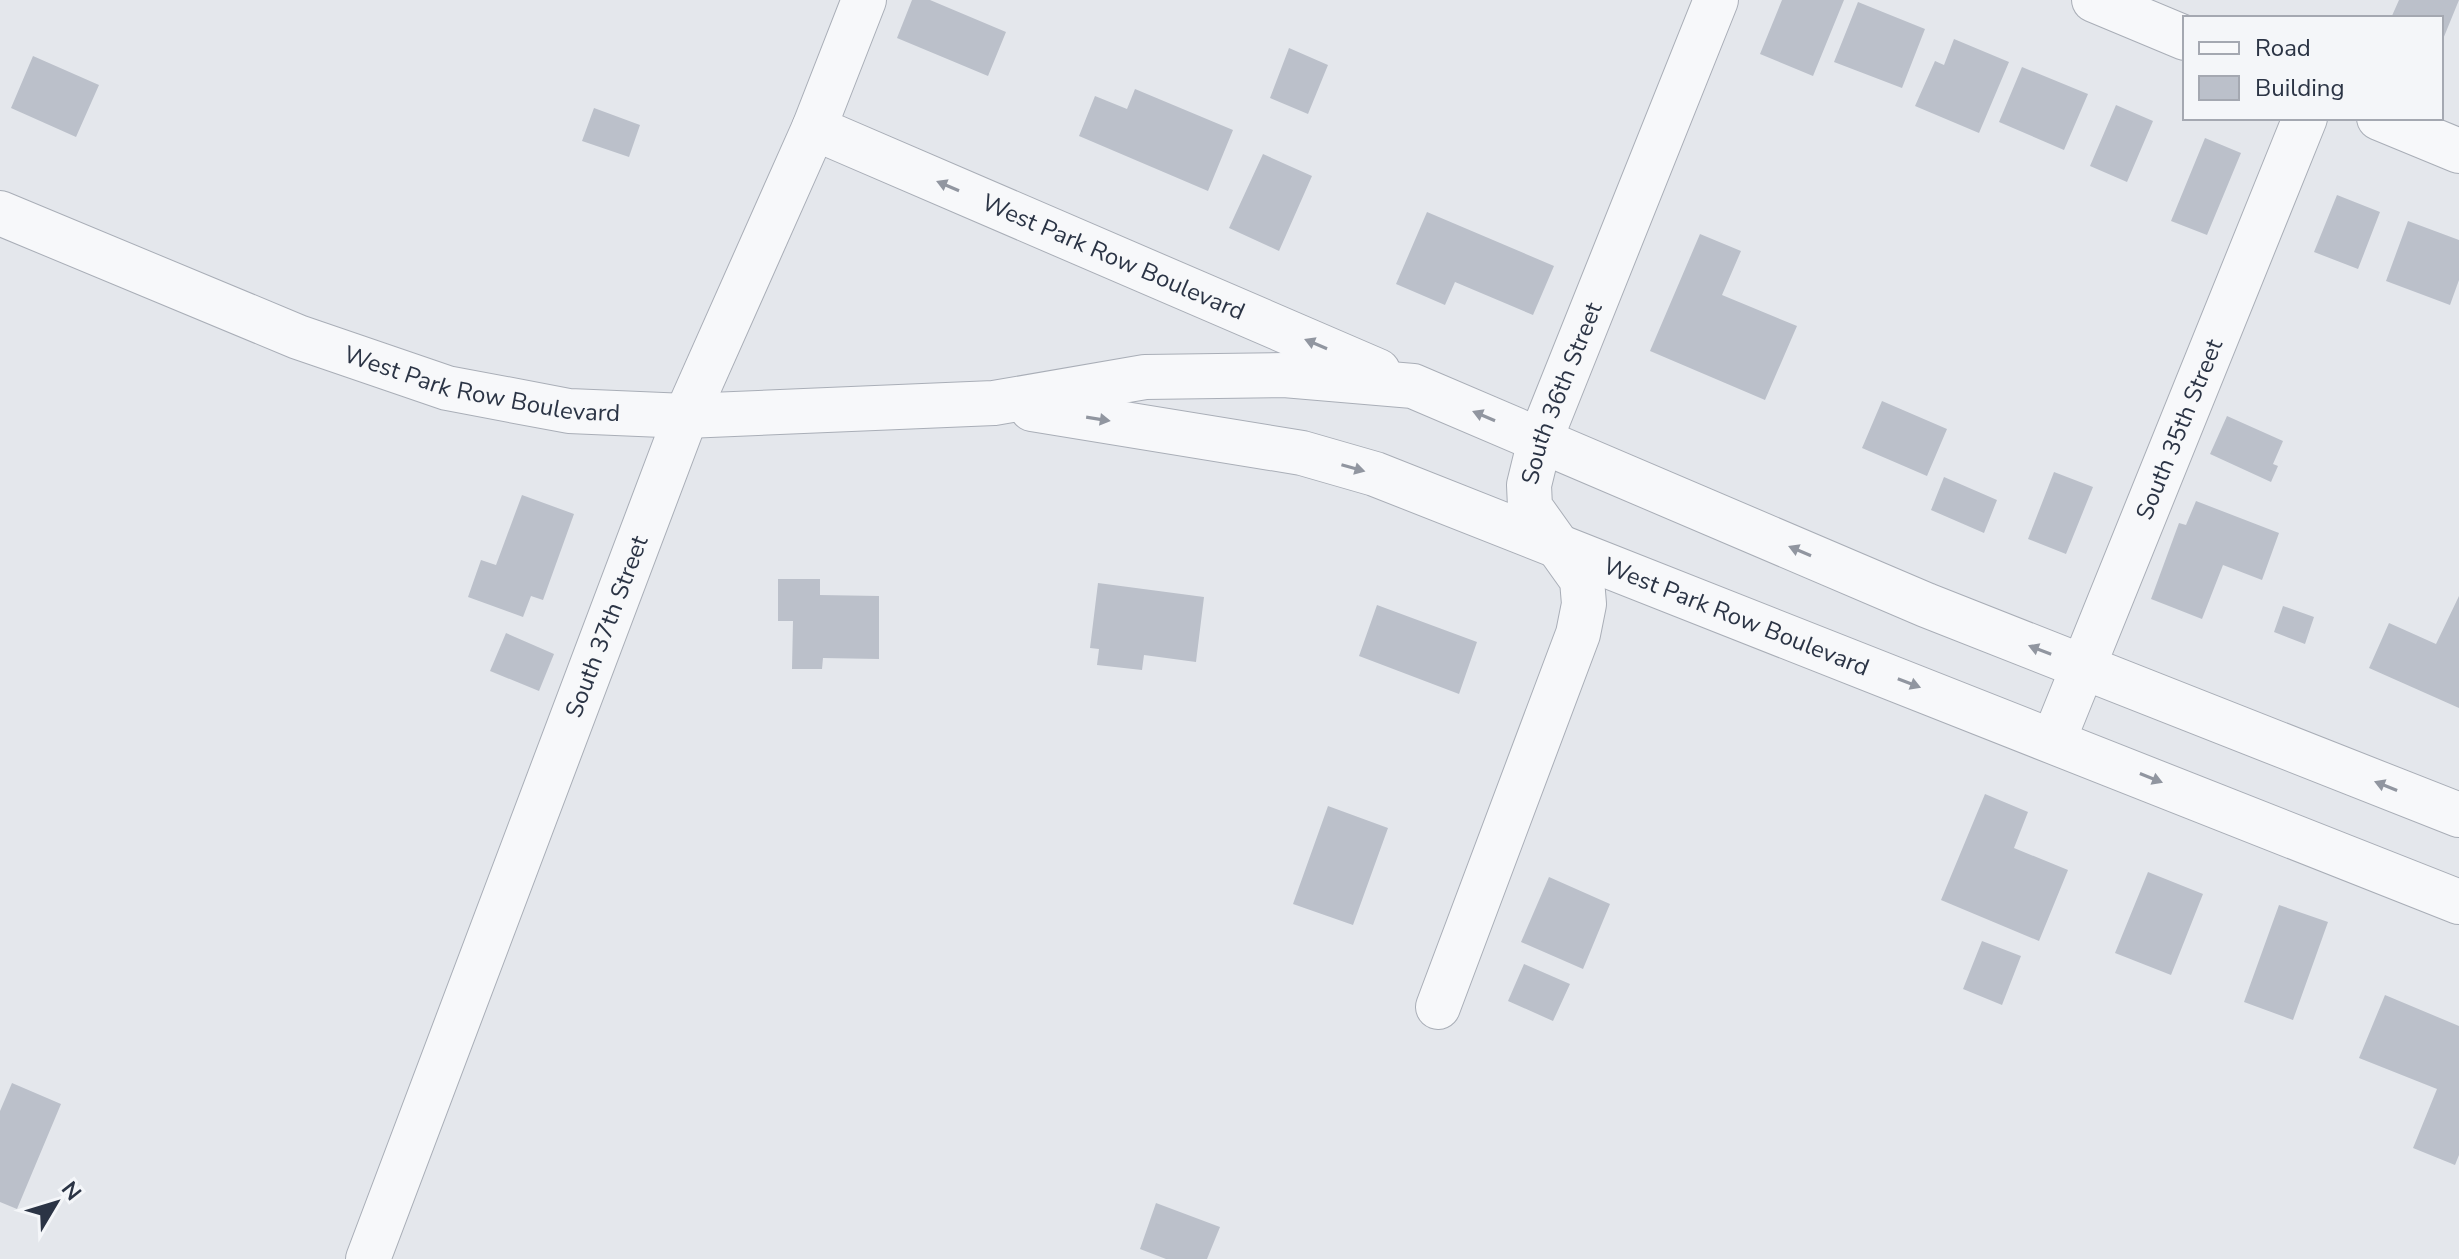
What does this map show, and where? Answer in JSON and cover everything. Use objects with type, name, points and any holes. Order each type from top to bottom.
[{"type":"street","name":"South 37th Street","points":[[368,1259],[686,416],[814,128],[864,0]]},
{"type":"street","name":"South 36th Street","points":[[1438,1007],[1578,634],[1584,604],[1582,580],[1530,507],[1529,485],[1540,440],[1716,0]]},
{"type":"street","points":[[2094,0],[2183,37]]},
{"type":"street","name":"South 35th Street","points":[[2054,739],[2304,120]]},
{"type":"street","points":[[2384,120],[2459,151]]},
{"type":"street","name":"West Park Row Boulevard","points":[[814,128],[1926,605],[2459,815]]},
{"type":"street","name":"West Park Row Boulevard","points":[[0,213],[298,337],[447,388],[569,411],[686,416],[994,403],[1145,377],[1284,375],[1413,386]]},
{"type":"street","name":"West Park Row Boulevard","points":[[994,403],[1302,453],[1375,474],[2054,739],[2459,902]]},
{"type":"building","points":[[912,0],[930,0],[1006,32],[988,76],[897,38]]},
{"type":"building","points":[[1782,0],[1844,0],[1813,76],[1760,54]]},
{"type":"building","points":[[2399,0],[2459,0],[2443,39],[2443,16],[2392,16]]},
{"type":"building","points":[[1858,2],[1925,29],[1902,88],[1834,62]]},
{"type":"building","points":[[1954,39],[2009,62],[1979,133],[1915,106],[1935,61],[1944,65]]},
{"type":"building","points":[[1289,48],[1328,65],[1308,114],[1270,98]]},
{"type":"building","points":[[33,56],[99,85],[76,137],[11,108]]},
{"type":"building","points":[[2022,67],[2088,94],[2064,150],[1999,122]]},
{"type":"building","points":[[1135,89],[1233,130],[1208,191],[1079,136],[1095,96],[1127,109]]},
{"type":"building","points":[[2116,105],[2153,121],[2127,182],[2090,166]]},
{"type":"building","points":[[594,108],[640,125],[629,157],[582,141]]},
{"type":"building","points":[[2205,138],[2241,153],[2207,235],[2171,221]]},
{"type":"building","points":[[1263,154],[1312,176],[1279,251],[1229,228]]},
{"type":"building","points":[[2337,195],[2380,212],[2358,269],[2314,252]]},
{"type":"building","points":[[1427,212],[1554,266],[1533,315],[1455,282],[1445,305],[1396,284]]},
{"type":"building","points":[[2408,221],[2459,240],[2459,280],[2450,305],[2386,281]]},
{"type":"building","points":[[1700,234],[1741,251],[1722,295],[1797,326],[1765,400],[1650,351]]},
{"type":"building","points":[[1882,401],[1947,429],[1927,476],[1862,448]]},
{"type":"building","points":[[2227,416],[2283,441],[2273,464],[2278,466],[2271,482],[2210,454]]},
{"type":"building","points":[[2054,472],[2093,487],[2066,554],[2028,539]]},
{"type":"building","points":[[1944,477],[1997,500],[1984,533],[1931,510]]},
{"type":"building","points":[[522,495],[574,514],[543,600],[531,596],[523,617],[468,597],[481,560],[496,565]]},
{"type":"building","points":[[2196,501],[2279,533],[2262,580],[2223,565],[2202,619],[2151,599],[2179,523],[2186,525]]},
{"type":"building","points":[[778,579],[820,579],[820,595],[879,596],[879,659],[823,658],[822,669],[792,669],[793,621],[778,621]]},
{"type":"building","points":[[1098,583],[1204,597],[1196,662],[1144,655],[1142,670],[1097,665],[1099,649],[1090,648]]},
{"type":"building","points":[[2459,596],[2459,708],[2369,668],[2389,623],[2436,644]]},
{"type":"building","points":[[1377,605],[1477,642],[1459,694],[1359,656]]},
{"type":"building","points":[[2283,606],[2314,617],[2305,644],[2274,632]]},
{"type":"building","points":[[506,633],[554,654],[539,691],[490,671]]},
{"type":"building","points":[[1985,794],[2028,812],[2014,848],[2068,870],[2039,941],[1941,900]]},
{"type":"building","points":[[1328,806],[1388,828],[1353,925],[1293,904]]},
{"type":"building","points":[[2148,872],[2203,894],[2171,975],[2115,953]]},
{"type":"building","points":[[1549,877],[1610,904],[1583,969],[1521,942]]},
{"type":"building","points":[[2279,905],[2328,922],[2293,1020],[2244,1002]]},
{"type":"building","points":[[1982,941],[2021,956],[2002,1005],[1963,989]]},
{"type":"building","points":[[1524,964],[1570,984],[1553,1021],[1508,1001]]},
{"type":"building","points":[[2385,995],[2459,1026],[2459,1155],[2455,1165],[2413,1148],[2437,1089],[2359,1058]]},
{"type":"building","points":[[12,1083],[61,1104],[17,1209],[0,1202],[0,1111]]},
{"type":"building","points":[[1156,1203],[1220,1227],[1207,1259],[1166,1259],[1140,1249]]}]
